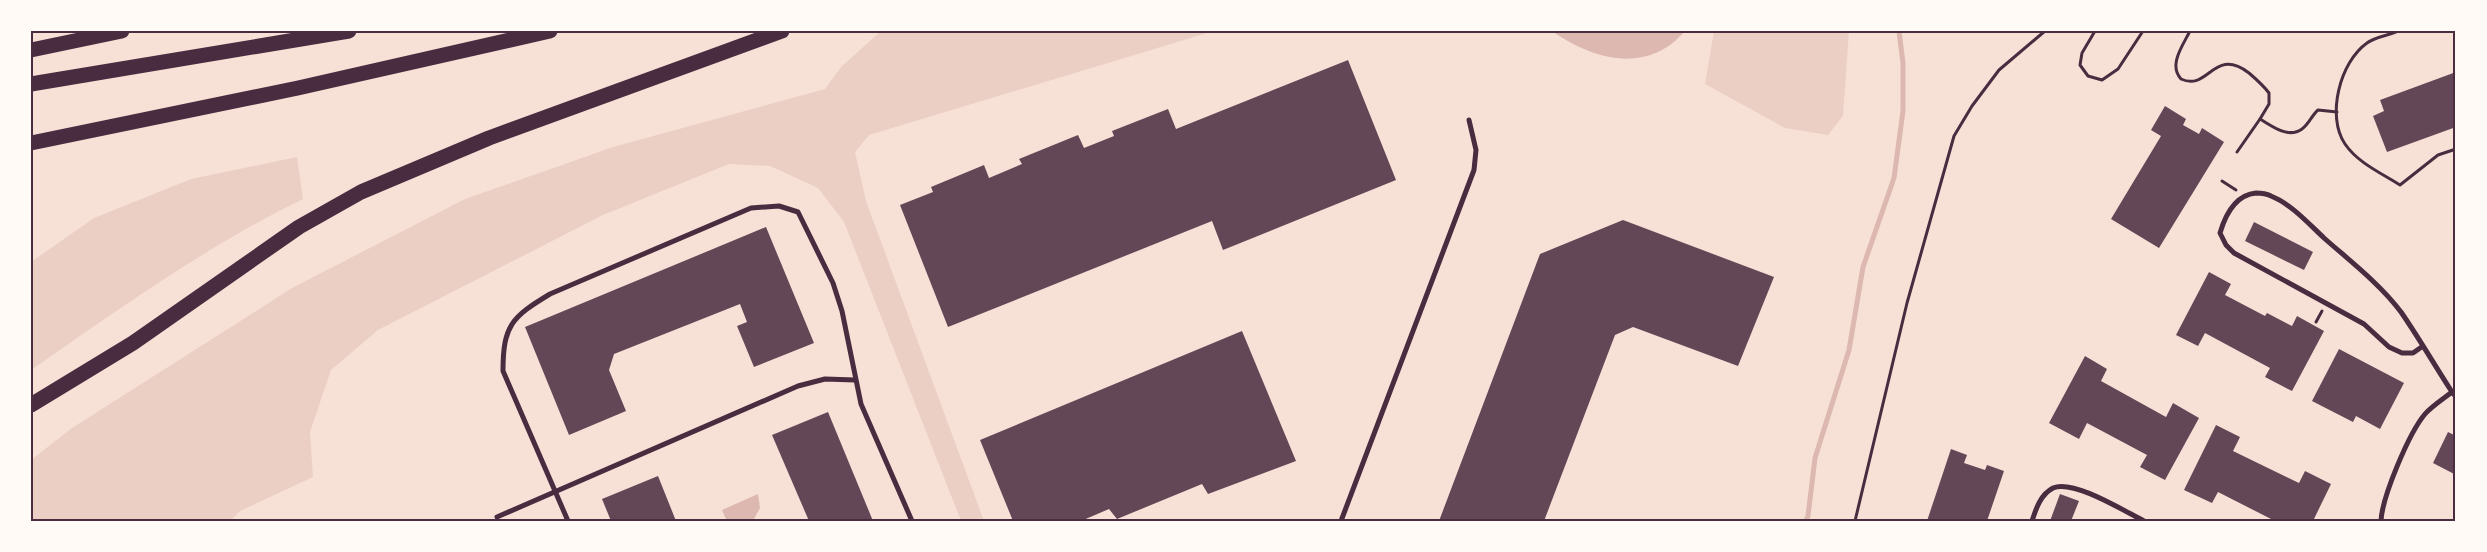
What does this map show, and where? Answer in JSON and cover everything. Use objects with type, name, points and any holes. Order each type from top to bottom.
[{"type":"highway","points":[[31,50],[122,31]]},
{"type":"highway","points":[[31,84],[349,31]]},
{"type":"highway","points":[[31,143],[298,88],[550,31]]},
{"type":"highway","points":[[31,405],[118,353],[298,228],[361,192],[489,138],[782,31]]},
{"type":"street","points":[[1341,521],[1474,170],[1476,150],[1469,120]]},
{"type":"street","points":[[2380,521],[2386,495],[2414,432],[2425,415],[2454,395],[2423,346],[2400,311],[2375,284],[2289,206],[2270,195],[2255,193],[2244,197],[2233,206],[2225,218],[2220,233],[2226,245],[2234,253],[2364,324],[2389,347],[2402,353],[2413,353],[2423,346]]},
{"type":"street","points":[[568,521],[503,371],[503,344],[511,324],[526,308],[550,294],[751,208],[779,206],[798,212],[833,283],[842,311],[861,404],[912,521]]},
{"type":"street","points":[[497,517],[798,386],[825,379],[855,380]]},
{"type":"street","points":[[2032,521],[2039,500],[2053,488],[2073,487],[2144,521]]},
{"type":"path","points":[[1855,521],[1905,312],[1954,136],[1960,123],[1999,70],[2046,31]]},
{"type":"path","points":[[2094,31],[2082,53],[2080,65],[2088,76],[2102,80],[2118,69],[2143,31]]},
{"type":"path","points":[[2190,31],[2176,61],[2175,70],[2178,77],[2184,81],[2193,81],[2222,64],[2239,66],[2269,93],[2269,104],[2237,152]]},
{"type":"path","points":[[2399,31],[2367,42],[2349,63],[2339,91],[2337,112],[2341,135],[2350,150],[2365,164],[2400,185],[2438,155],[2456,149]]},
{"type":"path","points":[[2260,119],[2283,132],[2290,133],[2302,129],[2318,110],[2337,112]]},
{"type":"shaded area","points":[[881,31],[1214,31],[869,135],[855,152],[866,201],[984,521],[961,521],[844,222],[818,188],[770,166],[729,164],[603,215],[378,330],[331,370],[310,432],[313,477],[240,511],[230,521],[31,521],[31,460],[72,428],[292,288],[465,199],[613,147],[825,89],[841,67]]},
{"type":"shaded area","points":[[1552,31],[1685,31],[1670,45],[1654,54],[1637,58],[1620,58],[1602,55],[1585,49]]},
{"type":"shaded area","points":[[1714,31],[1849,31],[1843,116],[1828,135],[1785,128],[1705,84]]},
{"type":"shaded area","points":[[297,157],[303,199],[232,237],[164,279],[31,370],[31,262],[94,218],[191,179]]},
{"type":"shaded area","points":[[758,494],[760,508],[754,519],[726,519],[722,510]]},
{"type":"building","points":[[1348,60],[1396,180],[1223,250],[1212,221],[948,327],[900,205],[933,192],[931,187],[984,165],[989,178],[1022,164],[1019,159],[1078,135],[1084,148],[1114,136],[1112,131],[1168,109],[1176,129]]},
{"type":"building","points":[[2456,72],[2456,127],[2387,152],[2373,116],[2384,111],[2380,100]]},
{"type":"building","points":[[2165,106],[2186,119],[2183,125],[2199,134],[2202,128],[2224,142],[2159,248],[2111,219],[2161,136],[2151,130]]},
{"type":"building","points":[[1623,220],[1774,277],[1738,366],[1633,327],[1615,335],[1544,521],[1439,521],[1540,254]]},
{"type":"building","points":[[2254,222],[2313,252],[2304,270],[2245,241]]},
{"type":"building","points":[[766,227],[814,343],[754,367],[737,326],[747,322],[740,304],[614,354],[609,370],[626,411],[569,435],[525,327]]},
{"type":"building","points":[[2209,272],[2231,284],[2225,295],[2265,316],[2267,313],[2292,326],[2297,316],[2324,331],[2292,391],[2265,377],[2270,368],[2205,333],[2198,346],[2176,335]]},
{"type":"building","points":[[1242,331],[1296,461],[1208,494],[1202,484],[1117,519],[1109,509],[1081,521],[1013,521],[980,440]]},
{"type":"building","points":[[2339,349],[2404,383],[2380,429],[2356,416],[2353,422],[2312,401]]},
{"type":"building","points":[[2085,356],[2107,369],[2101,381],[2166,417],[2173,403],[2199,418],[2165,480],[2140,467],[2147,455],[2087,423],[2079,439],[2049,423]]},
{"type":"building","points":[[828,412],[873,521],[809,521],[772,435]]},
{"type":"building","points":[[2216,425],[2240,437],[2233,451],[2299,483],[2305,471],[2331,484],[2313,521],[2275,521],[2218,492],[2212,503],[2184,490]]},
{"type":"building","points":[[2448,432],[2456,436],[2456,475],[2433,463]]},
{"type":"building","points":[[1951,449],[1967,455],[1964,463],[1985,470],[1987,465],[2004,471],[1987,521],[1927,521]]},
{"type":"building","points":[[658,476],[676,521],[611,521],[602,499]]},
{"type":"building","points":[[2060,494],[2079,501],[2071,521],[2050,521]]},
{"type":"waterway","points":[[1806,521],[1815,458],[1849,350],[1863,267],[1894,178],[1903,111],[1903,63],[1899,31]]}]
